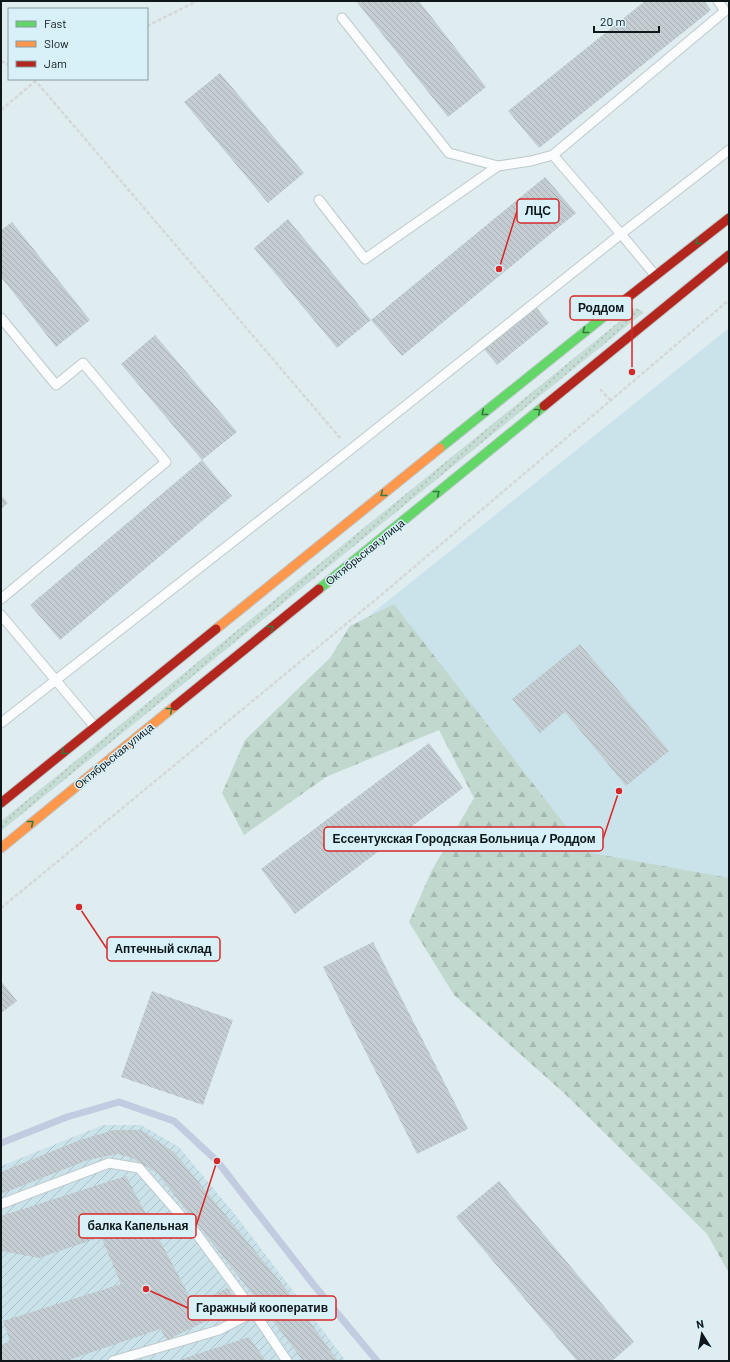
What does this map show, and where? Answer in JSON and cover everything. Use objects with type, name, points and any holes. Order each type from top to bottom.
[{"type":"main road","points":[[1,803],[655,275],[729,218]]},
{"type":"main road","name":"Октябрьская улица","points":[[1,848],[729,255]]},
{"type":"main road","points":[[655,275],[664,284]]},
{"type":"main road","points":[[669,305],[671,292]]},
{"type":"lane","points":[[342,18],[449,153],[498,166],[531,161],[553,155],[727,10],[718,1]]},
{"type":"lane","points":[[1,723],[350,450],[729,150]]},
{"type":"lane","points":[[553,155],[655,275]]},
{"type":"lane","points":[[319,200],[366,259],[498,166]]},
{"type":"lane","points":[[1,318],[56,385],[83,363],[166,462],[1,598]]},
{"type":"lane","points":[[1,615],[95,727]]},
{"type":"lane","points":[[1,1204],[108,1163],[139,1168],[196,1233],[254,1312],[287,1361]]},
{"type":"lane","points":[[113,1361],[220,1330],[254,1312]]},
{"type":"path","points":[[148,26],[198,1]]},
{"type":"path","points":[[1,110],[35,80]]},
{"type":"path","points":[[37,80],[350,450]]},
{"type":"path","points":[[1,908],[380,596],[729,300]]},
{"type":"shaded area","points":[[729,328],[729,967],[657,978],[370,615]]},
{"type":"shaded area","points":[[103,1125],[141,1125],[179,1147],[237,1217],[346,1361],[1,1361],[1,1166]]},
{"type":"green space","points":[[636,308],[644,312],[1,831],[1,821]]},
{"type":"green space","points":[[394,604],[586,852],[729,878],[729,1273],[707,1234],[565,1094],[454,995],[409,922],[432,870],[474,798],[439,730],[326,777],[244,835],[222,793],[245,740],[330,658],[350,626]]},
{"type":"building","points":[[356,1],[419,1],[486,87],[448,117]]},
{"type":"building","points":[[645,1],[704,1],[711,10],[539,148],[508,111]]},
{"type":"building","points":[[220,73],[304,173],[268,203],[184,102]]},
{"type":"building","points":[[545,177],[576,213],[402,356],[371,320]]},
{"type":"building","points":[[288,219],[371,320],[337,348],[254,248]]},
{"type":"building","points":[[12,222],[90,320],[56,347],[1,277],[1,230]]},
{"type":"building","points":[[536,307],[549,323],[497,365],[484,349]]},
{"type":"building","points":[[155,335],[237,432],[202,460],[121,364]]},
{"type":"building","points":[[202,460],[232,496],[60,640],[30,605]]},
{"type":"building","points":[[1,495],[8,503],[1,509]]},
{"type":"building","points":[[580,644],[669,751],[626,786],[565,712],[540,733],[512,699]]},
{"type":"building","points":[[429,743],[463,788],[295,914],[261,869]]},
{"type":"building","points":[[373,942],[468,1129],[417,1154],[323,967]]},
{"type":"building","points":[[1,981],[17,1001],[1,1013]]},
{"type":"building","points":[[152,991],[233,1020],[203,1105],[121,1077]]},
{"type":"building","points":[[114,1130],[141,1130],[174,1152],[286,1289],[338,1361],[303,1361],[262,1306],[157,1173],[132,1158],[117,1154],[88,1160],[1,1194],[1,1172],[80,1140]]},
{"type":"building","points":[[126,1176],[194,1305],[227,1288],[240,1305],[167,1340],[160,1329],[66,1361],[1,1361],[1,1345],[10,1341],[3,1321],[121,1284],[101,1237],[39,1258],[1,1251],[1,1216]]},
{"type":"building","points":[[499,1181],[634,1342],[612,1361],[577,1361],[456,1217]]},
{"type":"building","points":[[249,1337],[266,1361],[176,1361]]},
{"type":"waterway","points":[[1,1143],[67,1117],[119,1102],[174,1121],[217,1161],[313,1284],[377,1361]]},
{"type":"traffic: fast","points":[[440,448],[622,302]]},
{"type":"traffic: fast","points":[[319,589],[544,406]]},
{"type":"traffic: slow","points":[[216,629],[440,448]]},
{"type":"traffic: slow","points":[[1,848],[175,706]]},
{"type":"traffic: jam","points":[[622,302],[729,218]]},
{"type":"traffic: jam","points":[[544,406],[729,255]]},
{"type":"traffic: jam","points":[[175,706],[319,589]]},
{"type":"traffic: jam","points":[[1,803],[216,629]]},
{"type":"place","name":"ЛЦС","points":[[499,269]]},
{"type":"place","name":"Роддом","points":[[632,372]]},
{"type":"place","name":"Ессентукская Городская Больница / Роддом","points":[[619,791]]},
{"type":"place","name":"Аптечный склад","points":[[79,907]]},
{"type":"place","name":"балка Капельная","points":[[217,1161]]},
{"type":"place","name":"Гаражный кооператив","points":[[146,1289]]}]
